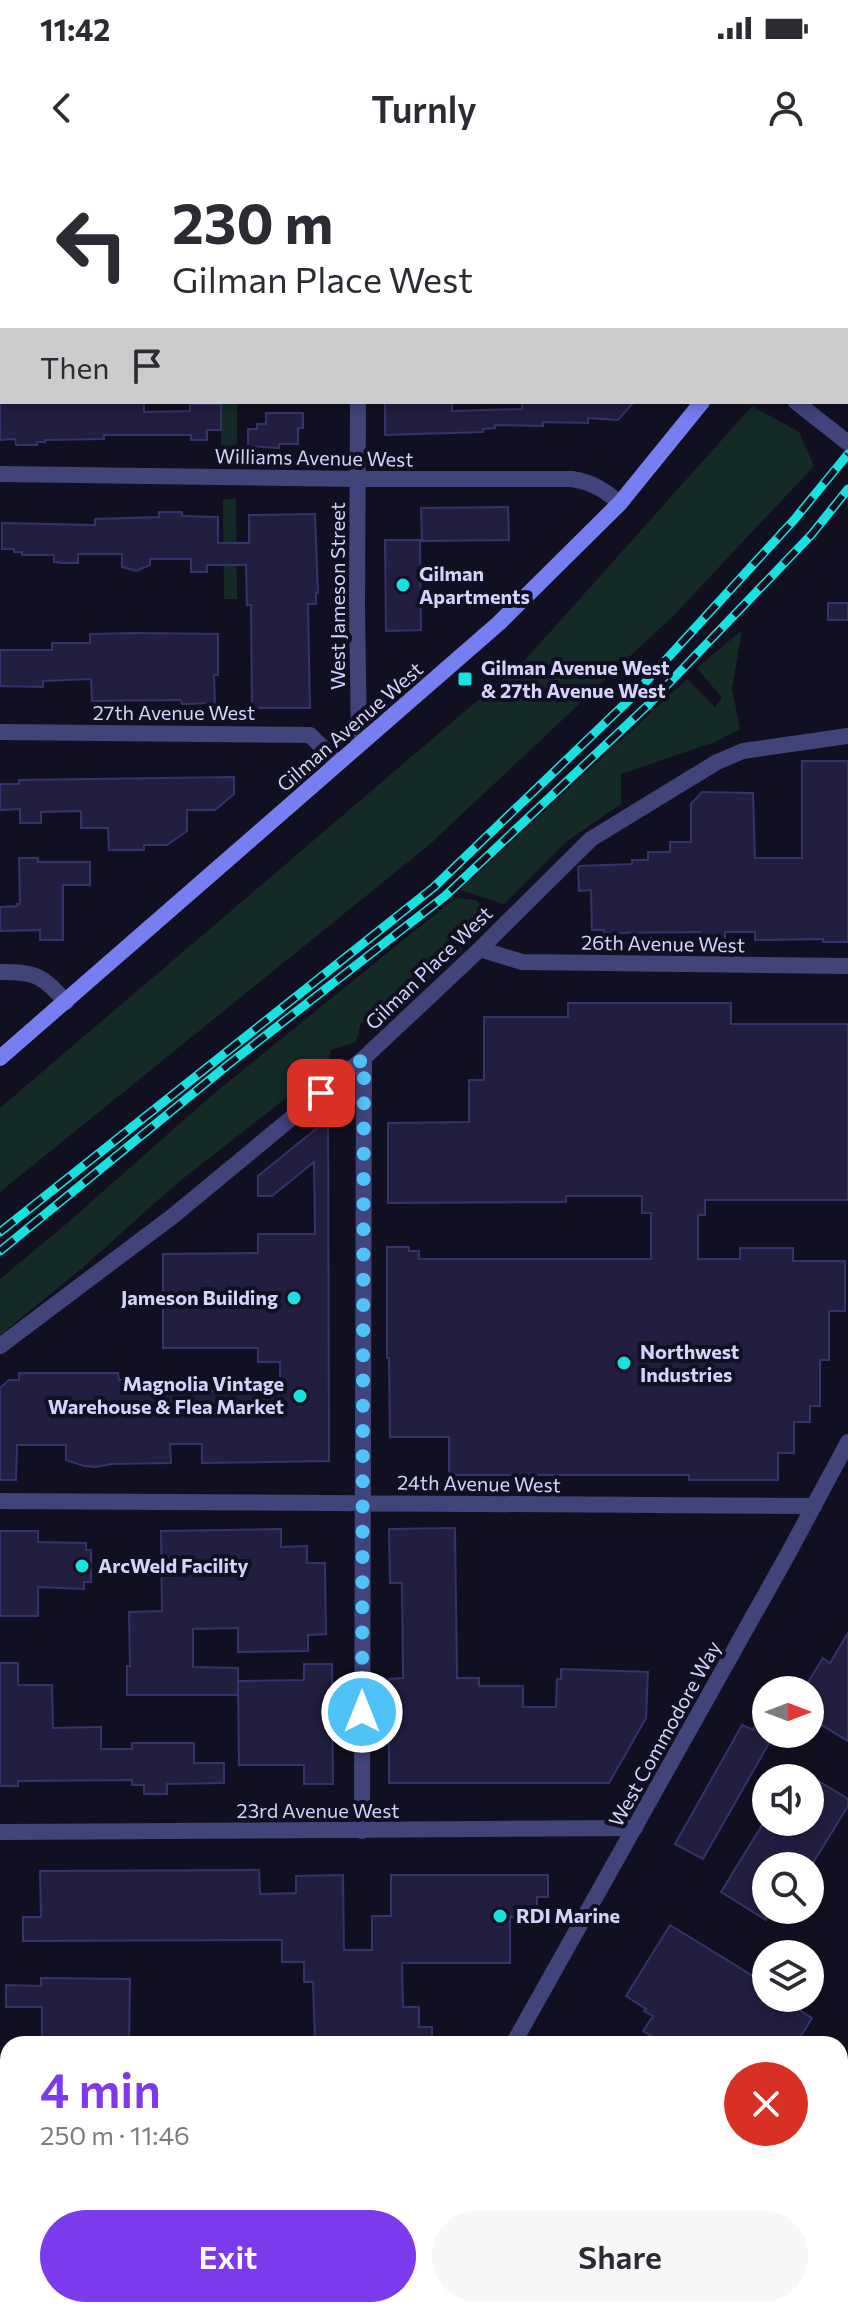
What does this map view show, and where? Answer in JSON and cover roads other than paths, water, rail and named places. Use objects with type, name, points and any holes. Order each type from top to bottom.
[{"type":"main road","name":"Gilman Avenue West","points":[[0,1058],[499,623],[620,503],[700,404]]},
{"type":"street","name":"West Jameson Street","points":[[358,404],[359,743]]},
{"type":"street","points":[[799,404],[848,443]]},
{"type":"street","name":"Williams Avenue West","points":[[0,474],[572,479],[588,482],[620,503]]},
{"type":"street","name":"27th Avenue West","points":[[0,732],[310,735],[337,762]]},
{"type":"street","name":"Gilman Place West","points":[[0,1346],[173,1216],[364,1058],[591,839],[717,762],[743,751],[848,736]]},
{"type":"street","name":"26th Avenue West","points":[[480,949],[522,962],[848,966]]},
{"type":"street","points":[[0,972],[30,973],[47,981],[66,1002]]},
{"type":"street","points":[[362,1831],[364,1058]]},
{"type":"street","name":"West Commodore Way","points":[[518,2036],[848,1442]]},
{"type":"street","name":"24th Avenue West","points":[[0,1501],[814,1506]]},
{"type":"street","name":"23rd Avenue West","points":[[0,1832],[635,1828]]},
{"type":"railway","points":[[0,1232],[434,887],[631,698],[794,520],[848,454]]},
{"type":"railway","points":[[0,1251],[229,1064],[445,896],[648,705],[812,534],[848,489]]},
{"type":"place","name":"Gilman Apartments","points":[[403,585]]},
{"type":"place","name":"Gilman Avenue West & 27th Avenue West","points":[[465,679]]},
{"type":"place","name":"Jameson Building","points":[[294,1298]]},
{"type":"place","name":"Northwest Industries","points":[[624,1363]]},
{"type":"place","name":"Magnolia Vintage Warehouse & Flea Market","points":[[300,1396]]},
{"type":"place","name":"ArcWeld Facility","points":[[82,1566]]},
{"type":"place","name":"RDI Marine","points":[[500,1916]]}]
